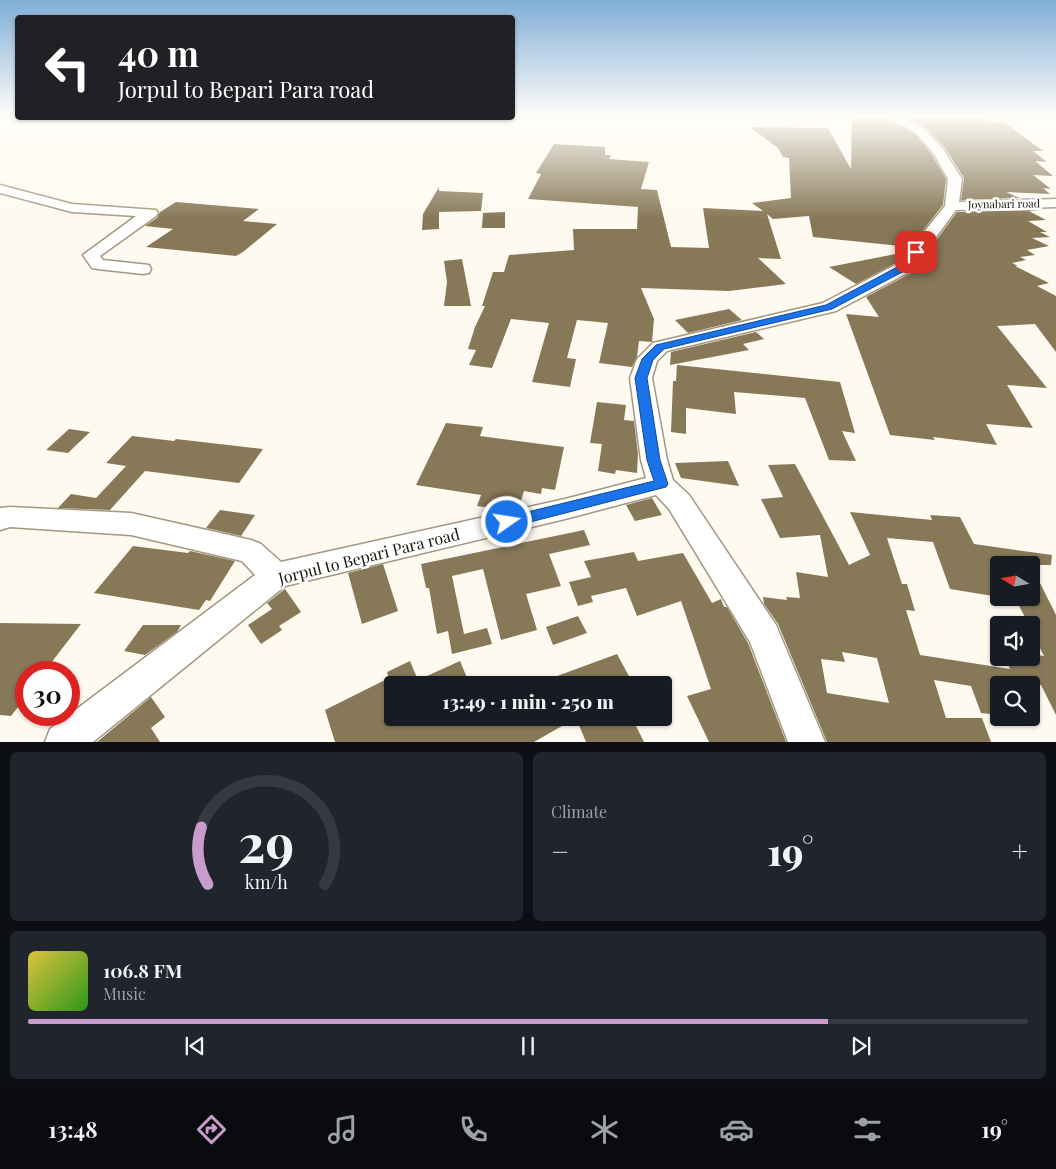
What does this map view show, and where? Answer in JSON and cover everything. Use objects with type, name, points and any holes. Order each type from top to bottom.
[{"type":"street","points":[[807,742],[764,635],[679,502],[662,484],[654,460],[641,378],[647,359],[660,347],[829,307],[905,267],[952,206],[955,179],[937,150]]},
{"type":"street","points":[[0,189],[72,208],[151,213],[91,255],[98,264],[143,269]]},
{"type":"street","name":"Joynabari road","points":[[952,206],[1056,203]]},
{"type":"street","name":"Jorpul to Bepari Para road","points":[[63,742],[276,576],[565,509],[662,484]]},
{"type":"street","points":[[0,519],[10,517],[131,524],[251,552],[276,576]]},
{"type":"building","points":[[551,150],[605,150],[605,155],[611,155],[609,159],[649,162],[641,189],[657,190],[671,247],[709,248],[703,208],[763,211],[752,203],[791,198],[789,158],[783,157],[779,150],[840,150],[851,169],[851,150],[928,150],[946,179],[943,205],[910,247],[813,237],[809,216],[773,219],[767,214],[781,259],[758,258],[786,284],[729,291],[641,288],[654,319],[652,342],[639,341],[637,357],[632,367],[599,363],[608,323],[577,320],[567,358],[576,359],[570,387],[532,382],[549,323],[511,319],[492,368],[469,365],[476,350],[468,349],[475,327],[485,306],[482,306],[493,272],[504,272],[509,255],[574,250],[573,229],[637,229],[638,207],[528,199],[541,174],[536,173]]},
{"type":"building","points":[[946,150],[1041,150],[1043,151],[1033,151],[1047,162],[1035,161],[1053,176],[1033,175],[1051,189],[1043,188],[1050,194],[1006,192],[1019,198],[961,200],[964,178]]},
{"type":"building","points":[[439,187],[439,191],[483,193],[481,211],[439,212],[439,229],[422,230],[423,214]]},
{"type":"building","points":[[176,202],[259,209],[243,221],[277,224],[236,256],[146,247],[173,229],[145,226],[157,218],[160,212]]},
{"type":"building","points":[[1042,210],[1029,211],[1046,220],[1028,221],[1047,232],[1040,232],[1050,237],[1032,238],[1049,246],[1027,250],[1035,255],[1020,257],[1026,260],[1012,263],[1049,283],[1037,286],[1056,296],[1056,352],[1035,324],[997,326],[1047,388],[1007,385],[1033,428],[986,424],[997,445],[933,437],[935,440],[890,435],[846,314],[879,317],[866,297],[913,272],[957,212]]},
{"type":"building","points":[[505,212],[505,228],[482,228],[483,213]]},
{"type":"building","points":[[906,252],[898,262],[856,284],[829,267]]},
{"type":"building","points":[[462,259],[471,306],[444,306],[447,282],[444,261]]},
{"type":"building","points":[[729,309],[742,320],[688,333],[675,320]]},
{"type":"building","points":[[756,332],[764,339],[743,344],[749,350],[670,365],[671,352]]},
{"type":"building","points":[[677,365],[840,382],[855,433],[842,431],[856,461],[829,460],[805,398],[734,392],[736,414],[686,408],[686,434],[671,432],[673,381],[676,381]]},
{"type":"building","points":[[597,402],[626,405],[624,420],[634,421],[638,454],[637,473],[616,470],[615,474],[598,471],[602,444],[590,443]]},
{"type":"building","points":[[446,423],[483,427],[480,436],[564,447],[555,490],[542,488],[541,494],[524,491],[519,507],[506,510],[477,506],[481,495],[416,485]]},
{"type":"building","points":[[69,429],[90,432],[68,453],[46,450]]},
{"type":"building","points":[[132,436],[263,449],[239,483],[145,471],[110,510],[58,508],[71,494],[96,498],[126,466],[106,463]]},
{"type":"building","points":[[728,461],[739,486],[681,478],[675,463]]},
{"type":"building","points":[[795,464],[849,565],[870,555],[850,512],[932,520],[930,515],[960,517],[974,544],[1052,555],[1051,565],[1040,565],[1040,556],[990,556],[990,596],[950,589],[933,542],[887,538],[902,584],[907,584],[915,611],[906,610],[920,655],[1010,669],[1009,666],[1040,666],[1040,655],[1044,656],[1040,648],[1040,616],[1024,616],[1019,606],[1040,606],[1040,583],[1056,615],[1056,715],[1040,685],[1040,676],[990,676],[990,714],[981,713],[971,686],[934,680],[946,718],[982,718],[991,742],[827,742],[778,624],[764,604],[763,597],[787,600],[786,597],[800,598],[796,572],[828,577],[820,535],[780,538],[761,499],[783,497],[768,465]],"holes":[[[842,652],[877,658],[889,703],[827,693],[821,659],[845,662]]]},
{"type":"building","points":[[652,498],[662,515],[635,521],[626,505]]},
{"type":"building","points":[[220,510],[255,515],[241,536],[206,528]]},
{"type":"building","points":[[584,530],[590,545],[549,554],[561,586],[526,594],[537,630],[501,640],[483,569],[452,576],[464,634],[487,628],[492,644],[452,654],[448,631],[437,634],[429,588],[426,588],[421,564]]},
{"type":"building","points":[[133,546],[188,553],[190,551],[235,561],[210,601],[206,600],[199,610],[94,593]]},
{"type":"building","points":[[634,552],[638,561],[683,553],[712,603],[721,599],[724,607],[727,607],[748,643],[786,742],[709,742],[687,696],[711,689],[681,601],[637,616],[626,588],[591,596],[593,602],[578,606],[569,582],[591,577],[584,561]]},
{"type":"building","points":[[383,564],[398,611],[362,624],[348,573]]},
{"type":"building","points":[[285,589],[301,612],[279,626],[282,630],[261,644],[248,625],[272,609],[267,603]]},
{"type":"building","points":[[578,616],[587,633],[553,645],[546,627]]},
{"type":"building","points":[[0,623],[81,624],[52,661],[15,661],[15,711],[11,716],[0,715]]},
{"type":"building","points":[[143,625],[181,625],[177,632],[145,655],[124,651]]},
{"type":"building","points":[[617,654],[629,676],[557,676]]},
{"type":"building","points":[[410,661],[416,676],[388,676],[387,672]]},
{"type":"building","points":[[460,661],[466,676],[427,676]]},
{"type":"building","points":[[384,680],[384,726],[562,726],[534,742],[335,742],[325,710]]},
{"type":"building","points":[[151,697],[165,717],[151,728],[160,742],[97,742]]},
{"type":"building","points":[[579,726],[636,726],[644,742],[586,742]]},
{"type":"route","points":[[507,522],[662,484],[654,460],[641,378],[647,359],[660,347],[695,337],[829,307],[905,267],[916,252]]}]
